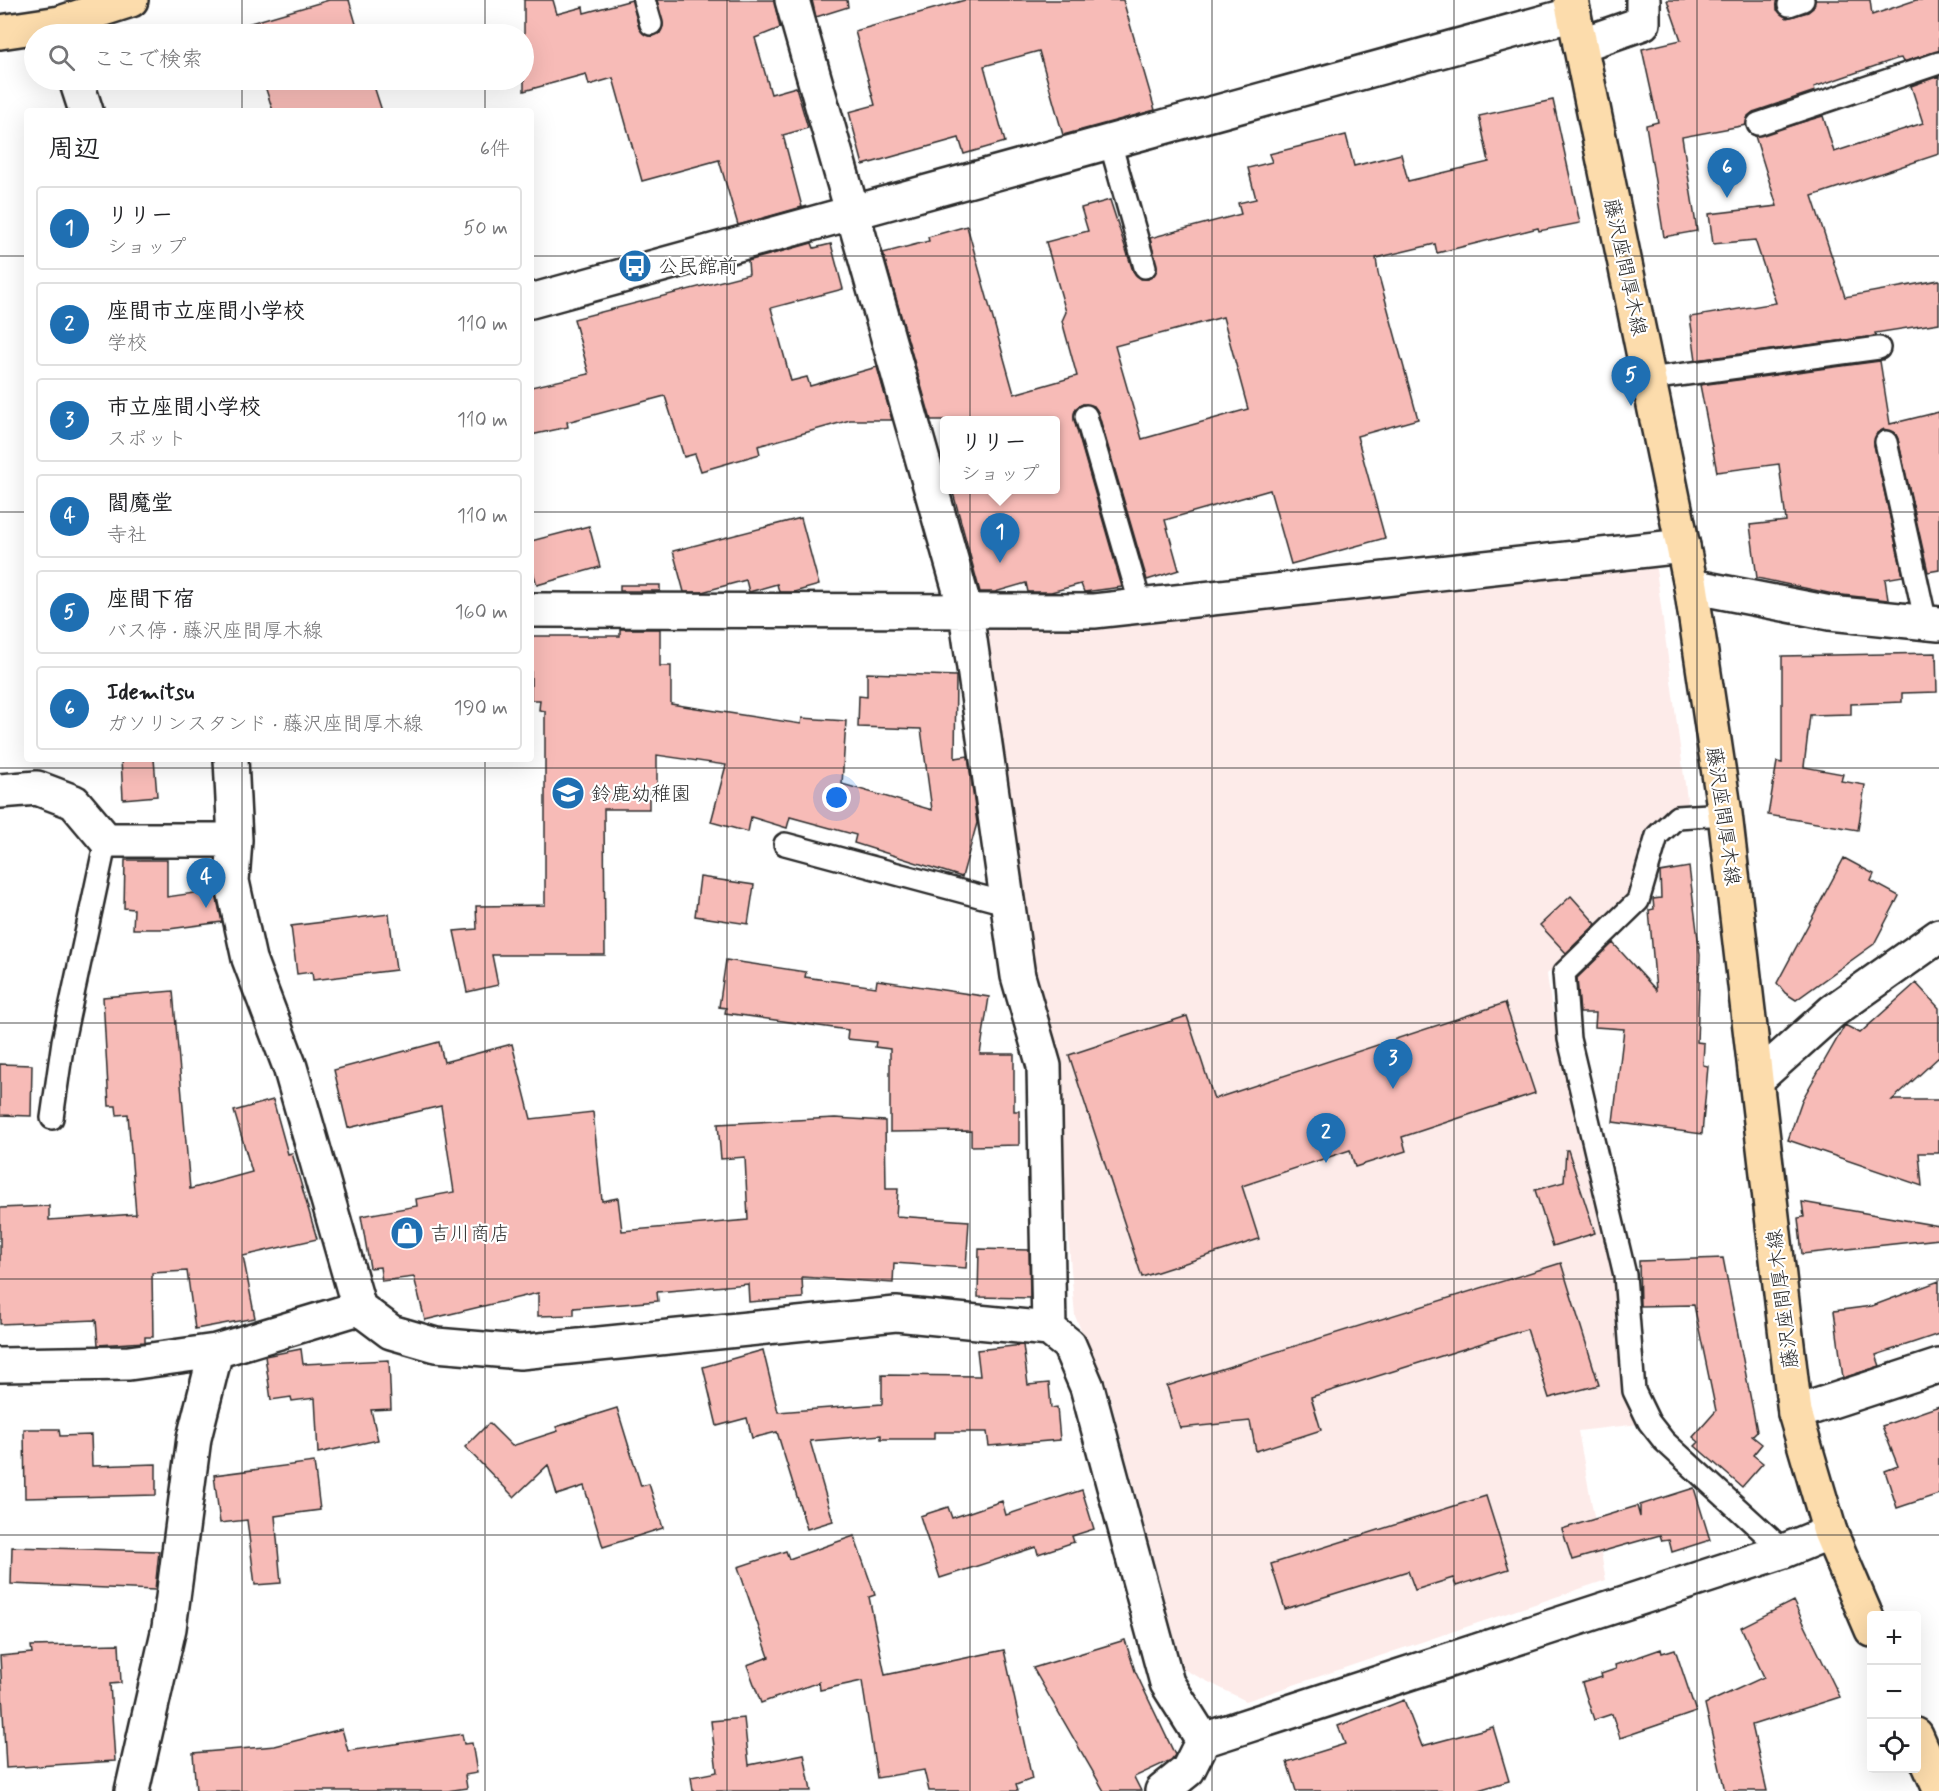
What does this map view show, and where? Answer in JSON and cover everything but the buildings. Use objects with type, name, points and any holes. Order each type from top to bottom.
[{"type":"main road","points":[[73,24],[131,0]]},
{"type":"main road","name":"藤沢座間厚木線","points":[[1575,20],[1691,586],[1725,814],[1795,1413],[1830,1532],[1867,1618]]},
{"type":"main road","points":[[0,32],[24,31]]},
{"type":"main road","points":[[1921,1744],[1939,1787]]},
{"type":"street","points":[[792,0],[966,612],[1018,976],[1044,1066],[1049,1329]]},
{"type":"street","points":[[534,300],[1110,142],[1575,20],[1643,23],[1644,0]]},
{"type":"street","points":[[79,90],[85,108]]},
{"type":"street","points":[[534,610],[1094,611],[1683,546]]},
{"type":"street","points":[[1691,586],[1830,613],[1933,624]]},
{"type":"street","points":[[231,762],[235,840],[232,881],[249,959],[290,1067],[360,1308],[391,1332],[436,1345],[520,1352],[896,1314],[1049,1329],[1069,1345],[1087,1387],[1167,1683],[1203,1740]]},
{"type":"street","points":[[0,791],[37,788],[74,802],[106,840],[235,840]]},
{"type":"street","points":[[1756,1080],[1833,1011],[1939,936]]},
{"type":"street","points":[[0,1365],[129,1363],[216,1351],[360,1308]]},
{"type":"street","points":[[132,1791],[169,1628],[194,1438],[216,1351]]},
{"type":"street","points":[[1795,1413],[1939,1366]]},
{"type":"street","points":[[1162,1791],[1188,1770],[1203,1740],[1784,1551],[1830,1532]]},
{"type":"lane","points":[[644,0],[651,24]]},
{"type":"lane","points":[[1758,124],[1939,63]]},
{"type":"lane","points":[[1110,142],[1145,267]]},
{"type":"lane","points":[[1649,379],[1879,348]]},
{"type":"lane","points":[[1086,416],[1141,606]]},
{"type":"lane","points":[[1886,442],[1933,624]]},
{"type":"lane","points":[[1725,814],[1677,816],[1657,836],[1638,901],[1564,973],[1569,1039],[1625,1275],[1635,1390],[1649,1422],[1664,1441],[1784,1551]]},
{"type":"lane","points":[[52,1118],[63,1041],[106,840]]},
{"type":"lane","points":[[785,844],[1009,904]]},
{"type":"shaded area","points":[[1655,562],[1688,806],[1671,808],[1650,827],[1627,895],[1547,974],[1551,1004],[1617,1269],[1639,1424],[1578,1431],[1606,1580],[1246,1701],[1183,1669],[1109,1394],[1075,1316],[1053,1057],[1028,971],[986,628],[1063,623]]},
{"type":"place","name":"Idemitsu","points":[[1727,198]]},
{"type":"place","name":"公民館前","points":[[635,266]]},
{"type":"place","name":"座間下宿","points":[[1631,406]]},
{"type":"place","name":"リリー","points":[[1000,563]]},
{"type":"place","name":"鈴鹿幼稚園","points":[[568,793]]},
{"type":"place","name":"閻魔堂","points":[[206,908]]},
{"type":"place","name":"市立座間小学校","points":[[1393,1089]]},
{"type":"place","name":"座間市立座間小学校","points":[[1326,1163]]},
{"type":"place","name":"吉川商店","points":[[407,1233]]}]
